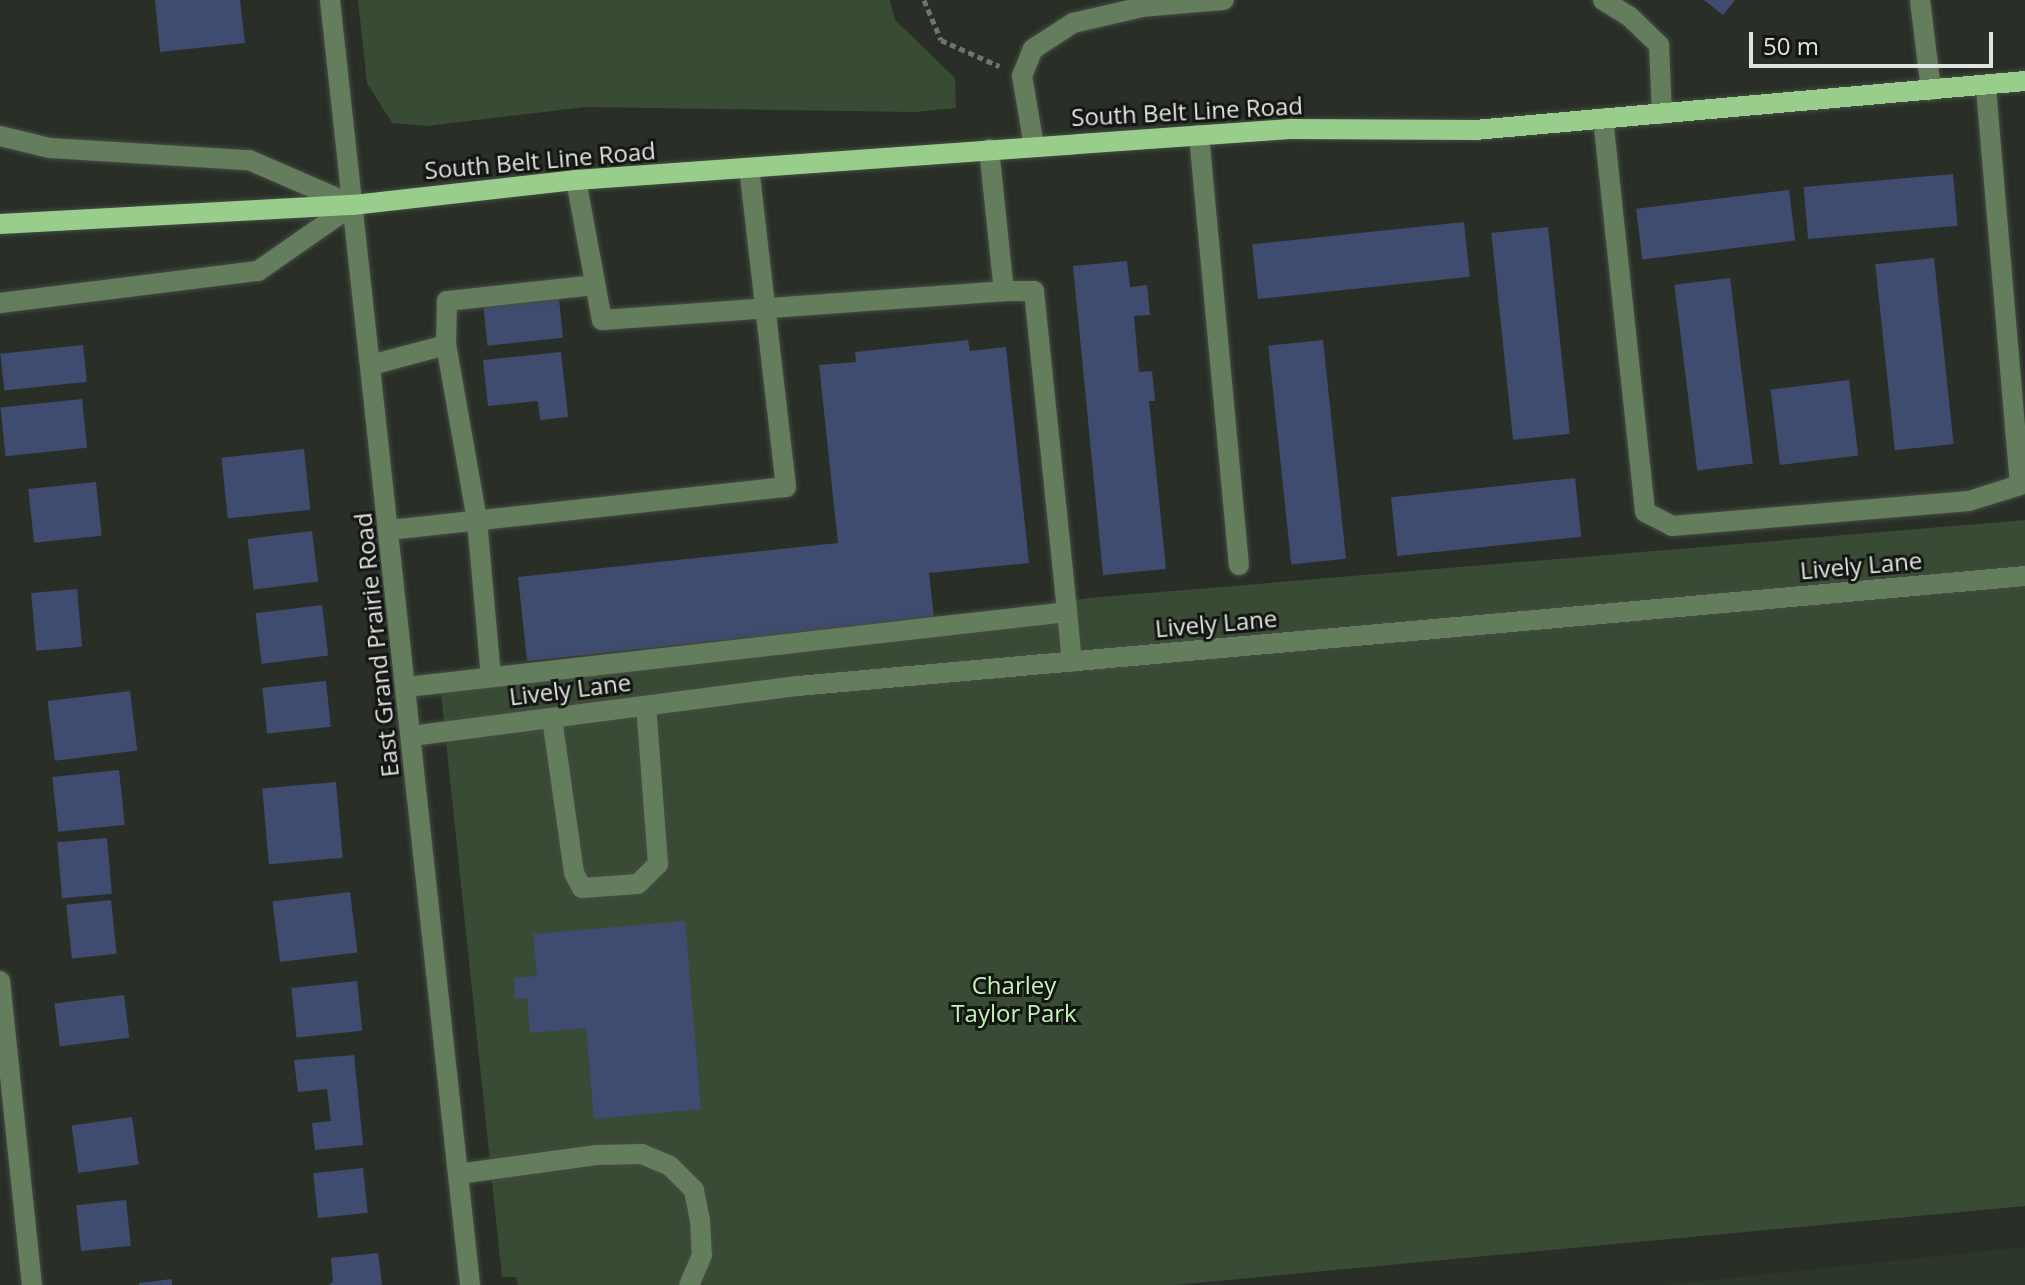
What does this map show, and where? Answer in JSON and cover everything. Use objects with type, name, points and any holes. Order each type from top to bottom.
[{"type":"main road","name":"South Belt Line Road","points":[[0,224],[353,205],[576,180],[1290,129],[1475,130],[2025,81]]},
{"type":"street","name":"East Grand Prairie Road","points":[[330,0],[470,1285]]},
{"type":"street","points":[[1034,146],[1022,76],[1033,49],[1073,23],[1142,7],[1224,0]]},
{"type":"street","points":[[1603,0],[1629,16],[1659,45],[1662,114]]},
{"type":"street","points":[[1920,0],[1931,90]]},
{"type":"street","points":[[1603,118],[1645,512],[1672,526],[1969,501],[2020,485],[1986,85]]},
{"type":"street","points":[[1199,135],[1239,565]]},
{"type":"street","points":[[0,136],[50,148],[249,160],[353,205]]},
{"type":"street","points":[[989,149],[1004,291]]},
{"type":"street","points":[[389,530],[786,487],[749,168]]},
{"type":"street","points":[[576,180],[602,320],[766,305],[1034,291],[1072,662]]},
{"type":"street","name":"South Belt Line Road","points":[[0,303],[258,271],[353,205]]},
{"type":"street","points":[[491,677],[477,520],[446,345],[447,301],[595,285]]},
{"type":"street","points":[[371,365],[446,345]]},
{"type":"street","name":"Lively Lane","points":[[412,736],[646,706],[1072,662],[2025,576]]},
{"type":"street","points":[[407,687],[1067,612]]},
{"type":"street","points":[[552,718],[574,873],[582,888],[638,884],[658,864],[646,706]]},
{"type":"street","points":[[0,981],[32,1285]]},
{"type":"street","points":[[458,1174],[597,1155],[642,1154],[670,1166],[694,1190],[700,1220],[702,1255],[689,1285]]},
{"type":"path","points":[[924,0],[941,40],[1022,76]]},
{"type":"shaded area","points":[[2025,1247],[2025,1285],[1664,1285]]},
{"type":"green space","points":[[358,0],[890,0],[895,20],[955,78],[956,108],[915,112],[586,107],[426,126],[392,123],[367,83]]},
{"type":"green space","name":"Charley Taylor Park","points":[[2025,520],[2025,1206],[1174,1285],[518,1285],[516,1277],[502,1277],[441,693],[1088,598]]},
{"type":"building","points":[[155,0],[240,0],[245,43],[160,52]]},
{"type":"building","points":[[1704,0],[1735,0],[1723,15]]},
{"type":"building","points":[[1953,174],[1958,226],[1808,239],[1804,187]]},
{"type":"building","points":[[1789,190],[1795,241],[1642,259],[1636,209]]},
{"type":"building","points":[[1464,222],[1470,277],[1258,299],[1252,244]]},
{"type":"building","points":[[1548,227],[1570,434],[1513,440],[1491,233]]},
{"type":"building","points":[[1934,258],[1954,444],[1895,450],[1875,264]]},
{"type":"building","points":[[1127,261],[1130,287],[1147,285],[1150,315],[1134,316],[1139,372],[1152,371],[1155,401],[1149,401],[1166,569],[1103,575],[1073,266]]},
{"type":"building","points":[[1730,278],[1753,464],[1697,470],[1674,285]]},
{"type":"building","points":[[559,299],[563,338],[487,346],[483,307]]},
{"type":"building","points":[[968,340],[970,351],[1006,347],[1029,563],[929,573],[934,618],[527,661],[518,577],[838,543],[819,365],[856,362],[855,352]]},
{"type":"building","points":[[1323,340],[1346,559],[1291,565],[1268,346]]},
{"type":"building","points":[[83,345],[87,382],[4,390],[0,354]]},
{"type":"building","points":[[561,352],[568,417],[540,420],[538,401],[488,406],[483,360]]},
{"type":"building","points":[[1849,380],[1858,455],[1780,465],[1771,390]]},
{"type":"building","points":[[82,399],[87,448],[6,456],[0,408]]},
{"type":"building","points":[[304,449],[310,510],[228,518],[221,458]]},
{"type":"building","points":[[1575,478],[1581,537],[1397,556],[1391,497]]},
{"type":"building","points":[[96,482],[102,536],[34,543],[28,489]]},
{"type":"building","points":[[312,531],[318,582],[254,590],[247,539]]},
{"type":"building","points":[[77,589],[82,647],[36,651],[31,593]]},
{"type":"building","points":[[322,605],[328,656],[262,664],[255,613]]},
{"type":"building","points":[[326,681],[331,727],[267,733],[262,688]]},
{"type":"building","points":[[130,691],[137,751],[55,761],[48,701]]},
{"type":"building","points":[[119,770],[125,825],[58,832],[52,777]]},
{"type":"building","points":[[336,782],[343,858],[269,864],[262,788]]},
{"type":"building","points":[[107,838],[112,894],[62,898],[57,842]]},
{"type":"building","points":[[350,892],[357,953],[280,962],[273,902]]},
{"type":"building","points":[[111,900],[117,954],[72,958],[66,905]]},
{"type":"building","points":[[685,921],[701,1109],[594,1119],[586,1028],[530,1033],[527,998],[515,999],[514,978],[537,976],[533,934]]},
{"type":"building","points":[[357,981],[362,1031],[297,1038],[291,988]]},
{"type":"building","points":[[124,995],[129,1038],[60,1046],[55,1004]]},
{"type":"building","points":[[354,1055],[363,1145],[315,1150],[312,1123],[331,1121],[327,1089],[298,1092],[294,1060]]},
{"type":"building","points":[[132,1117],[139,1165],[78,1173],[72,1125]]},
{"type":"building","points":[[363,1168],[368,1213],[318,1218],[313,1173]]},
{"type":"building","points":[[126,1200],[131,1246],[81,1251],[76,1205]]},
{"type":"building","points":[[378,1253],[382,1285],[328,1285],[333,1282],[331,1258]]},
{"type":"building","points":[[172,1279],[172,1285],[139,1285],[139,1283]]}]
